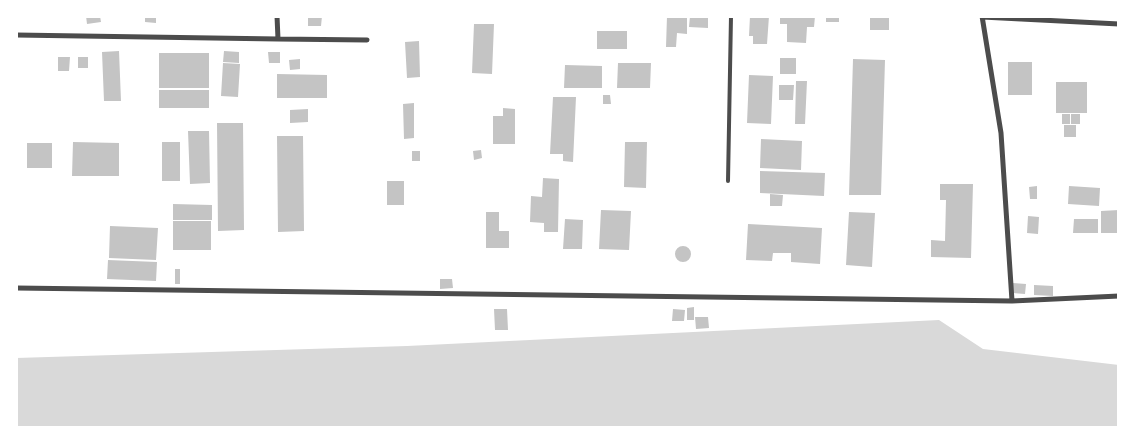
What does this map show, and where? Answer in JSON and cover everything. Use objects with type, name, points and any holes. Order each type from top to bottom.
[{"type":"street","points":[[277,16],[278,39]]},
{"type":"street","points":[[1012,301],[1001,133],[982,17],[1119,24]]},
{"type":"street","points":[[16,35],[367,40]]},
{"type":"street","points":[[16,288],[1012,301],[1119,296]]},
{"type":"lane","points":[[728,181],[731,16]]},
{"type":"shaded area","points":[[939,320],[983,349],[1119,365],[1119,428],[16,428],[16,358],[407,346]]},
{"type":"building","points":[[86,16],[100,16],[101,22],[87,24]]},
{"type":"building","points":[[145,16],[156,16],[156,23],[145,22]]},
{"type":"building","points":[[308,16],[322,16],[321,26],[308,26]]},
{"type":"building","points":[[667,16],[687,16],[687,34],[677,33],[676,47],[666,47]]},
{"type":"building","points":[[690,16],[708,16],[708,28],[689,27]]},
{"type":"building","points":[[750,16],[769,16],[767,44],[753,44],[753,36],[749,36]]},
{"type":"building","points":[[780,16],[815,16],[814,27],[807,27],[806,43],[787,42],[787,24],[780,24]]},
{"type":"building","points":[[826,16],[839,16],[839,22],[826,22]]},
{"type":"building","points":[[870,16],[889,16],[889,30],[870,30]]},
{"type":"building","points":[[474,24],[494,24],[492,74],[472,73]]},
{"type":"building","points":[[597,31],[627,31],[627,49],[597,49]]},
{"type":"building","points":[[419,41],[420,77],[407,78],[405,42]]},
{"type":"building","points":[[119,51],[121,101],[104,101],[102,52]]},
{"type":"building","points":[[224,51],[239,52],[239,63],[223,62]]},
{"type":"building","points":[[268,52],[280,52],[280,63],[269,63]]},
{"type":"building","points":[[159,53],[209,53],[209,88],[159,88]]},
{"type":"building","points":[[58,57],[70,57],[69,71],[58,71]]},
{"type":"building","points":[[78,57],[88,57],[88,68],[78,68]]},
{"type":"building","points":[[780,58],[796,58],[796,74],[780,74]]},
{"type":"building","points":[[300,59],[300,69],[290,70],[289,60]]},
{"type":"building","points":[[853,59],[885,60],[881,195],[849,195]]},
{"type":"building","points":[[1008,62],[1032,62],[1032,95],[1008,95]]},
{"type":"building","points":[[223,63],[240,64],[238,97],[221,96]]},
{"type":"building","points":[[618,63],[651,63],[650,88],[617,88]]},
{"type":"building","points":[[565,65],[602,66],[602,88],[564,88]]},
{"type":"building","points":[[277,74],[327,75],[327,98],[277,98]]},
{"type":"building","points":[[749,75],[773,76],[771,124],[747,123]]},
{"type":"building","points":[[796,81],[807,81],[805,124],[795,124]]},
{"type":"building","points":[[1056,82],[1087,82],[1087,113],[1056,113]]},
{"type":"building","points":[[779,85],[794,85],[793,100],[779,100]]},
{"type":"building","points":[[159,90],[209,90],[209,108],[159,108]]},
{"type":"building","points":[[603,95],[610,95],[611,104],[603,104]]},
{"type":"building","points":[[553,97],[576,97],[573,162],[563,161],[563,154],[550,154]]},
{"type":"building","points":[[414,103],[414,138],[404,139],[403,104]]},
{"type":"building","points":[[503,108],[515,109],[515,144],[493,144],[493,116],[503,116]]},
{"type":"building","points":[[308,109],[308,122],[290,123],[290,110]]},
{"type":"building","points":[[1062,114],[1070,114],[1070,124],[1062,124]]},
{"type":"building","points":[[1071,114],[1080,114],[1080,124],[1071,124]]},
{"type":"building","points":[[217,123],[243,123],[244,230],[218,231]]},
{"type":"building","points":[[1064,125],[1076,125],[1076,137],[1064,137]]},
{"type":"building","points":[[188,131],[209,131],[210,183],[190,184]]},
{"type":"building","points":[[277,136],[303,136],[304,231],[278,232]]},
{"type":"building","points":[[761,139],[802,141],[801,170],[760,168]]},
{"type":"building","points":[[73,142],[119,143],[119,176],[72,176]]},
{"type":"building","points":[[162,142],[180,142],[180,181],[162,181]]},
{"type":"building","points":[[625,142],[647,142],[646,188],[624,187]]},
{"type":"building","points":[[27,143],[52,143],[52,168],[27,168]]},
{"type":"building","points":[[481,150],[482,158],[474,160],[473,151]]},
{"type":"building","points":[[412,151],[420,151],[420,161],[412,161]]},
{"type":"building","points":[[760,171],[825,173],[824,196],[760,193]]},
{"type":"building","points":[[543,178],[559,179],[558,232],[544,232],[544,223],[530,222],[531,196],[542,197]]},
{"type":"building","points":[[387,181],[404,181],[404,205],[387,205]]},
{"type":"building","points":[[940,184],[973,184],[971,258],[931,257],[931,240],[945,241],[946,200],[940,200]]},
{"type":"building","points":[[1037,186],[1037,199],[1030,199],[1029,187]]},
{"type":"building","points":[[1069,186],[1100,188],[1099,206],[1068,204]]},
{"type":"building","points":[[770,194],[783,195],[782,206],[770,206]]},
{"type":"building","points":[[173,204],[212,205],[212,220],[173,220]]},
{"type":"building","points":[[601,210],[631,211],[629,250],[599,249]]},
{"type":"building","points":[[1119,210],[1119,233],[1101,233],[1101,211]]},
{"type":"building","points":[[486,212],[499,212],[499,231],[509,231],[509,248],[486,248]]},
{"type":"building","points":[[849,212],[875,213],[872,267],[846,265]]},
{"type":"building","points":[[1028,216],[1039,217],[1038,234],[1027,233]]},
{"type":"building","points":[[565,219],[583,220],[582,249],[563,249]]},
{"type":"building","points":[[1074,219],[1098,219],[1098,233],[1073,233]]},
{"type":"building","points":[[173,221],[211,221],[211,250],[173,250]]},
{"type":"building","points":[[748,224],[822,228],[820,264],[791,262],[791,253],[773,253],[772,261],[746,260]]},
{"type":"building","points":[[110,226],[158,228],[156,260],[109,258]]},
{"type":"building","points":[[680,246],[686,246],[691,251],[689,260],[680,262],[675,257],[675,251]]},
{"type":"building","points":[[108,260],[157,262],[156,281],[107,279]]},
{"type":"building","points":[[175,269],[180,269],[180,284],[175,284]]},
{"type":"building","points":[[440,279],[452,279],[453,288],[440,289]]},
{"type":"building","points":[[1013,283],[1026,284],[1025,294],[1012,293]]},
{"type":"building","points":[[1034,285],[1053,286],[1053,296],[1034,295]]},
{"type":"building","points":[[694,307],[694,320],[687,320],[687,308]]},
{"type":"building","points":[[494,309],[507,309],[508,330],[495,330]]},
{"type":"building","points":[[673,309],[685,310],[684,321],[672,321]]},
{"type":"building","points":[[695,317],[708,317],[709,328],[696,329]]}]
